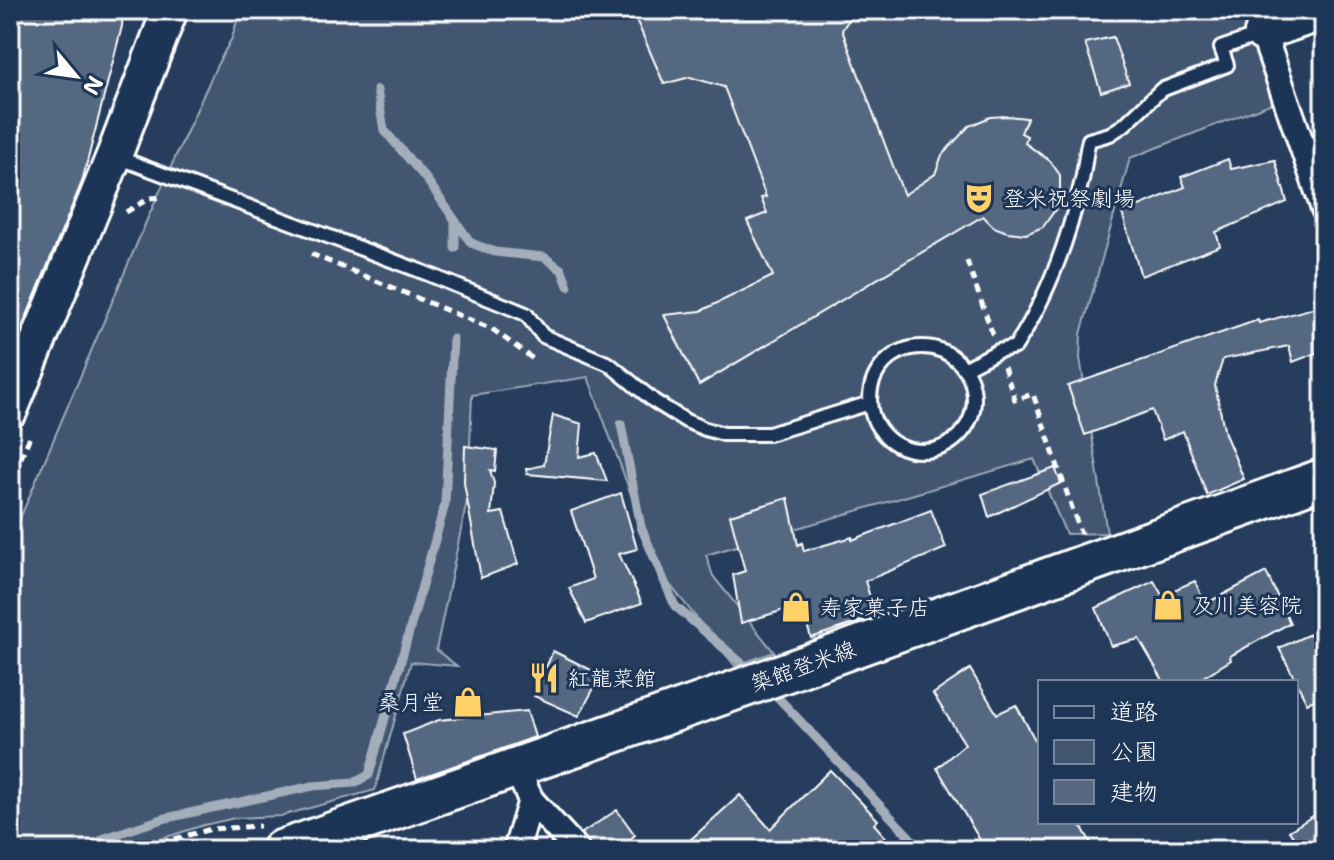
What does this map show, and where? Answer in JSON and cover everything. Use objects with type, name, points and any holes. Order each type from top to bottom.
[{"type":"main road","name":"築館登米線","points":[[281,850],[523,784],[1324,478]]},
{"type":"street","points":[[22,418],[114,156],[170,10]]},
{"type":"street","points":[[1324,12],[1258,22],[1324,209]]},
{"type":"street","points":[[516,850],[523,784]]},
{"type":"street","points":[[523,784],[577,850]]},
{"type":"lane","points":[[964,369],[998,351],[1015,347],[1059,261],[1082,181],[1089,140],[1110,134],[1124,125],[1161,90],[1227,65],[1221,48],[1258,22]]},
{"type":"lane","points":[[114,156],[526,314],[543,336],[609,364],[654,401],[705,429],[724,434],[769,434],[870,403]]},
{"type":"lane","points":[[924,347],[941,351],[964,369],[974,390],[974,408],[968,424],[958,437],[944,447],[928,452],[911,451],[895,445],[883,434],[874,420],[870,403],[872,386],[879,370],[891,357],[907,349],[924,347]]},
{"type":"path","points":[[122,220],[125,212],[150,198],[170,197]]},
{"type":"path","points":[[300,250],[492,329],[533,359]]},
{"type":"path","points":[[967,261],[1015,400],[1033,394],[1083,541]]},
{"type":"path","points":[[10,484],[22,418]]},
{"type":"green space","points":[[240,10],[1257,10],[1288,97],[1130,158],[1081,334],[1080,358],[1107,533],[1066,534],[1034,459],[706,555],[713,576],[774,652],[735,666],[659,571],[588,377],[472,395],[468,496],[436,650],[457,666],[411,662],[375,790],[281,816],[235,818],[204,825],[135,850],[10,850],[10,542],[146,222],[232,38]]},
{"type":"building","points":[[10,10],[123,10],[122,26],[82,182],[10,357]]},
{"type":"building","name":"登米祝祭劇場","points":[[632,10],[855,10],[842,30],[904,195],[935,174],[942,155],[969,126],[990,117],[1007,116],[1027,118],[1021,133],[1027,136],[1025,143],[1050,161],[1060,175],[1060,193],[1055,210],[1043,227],[1026,234],[994,227],[983,216],[699,385],[664,315],[701,311],[773,276],[747,221],[767,213],[761,198],[766,197],[724,87],[690,77],[664,84]]},
{"type":"building","points":[[1113,37],[1129,83],[1101,92],[1085,43]]},
{"type":"building","points":[[1228,159],[1231,169],[1275,160],[1287,202],[1216,232],[1220,246],[1141,276],[1122,213],[1185,187],[1181,177]]},
{"type":"building","points":[[1324,305],[1324,350],[1293,362],[1289,346],[1223,359],[1215,385],[1225,434],[1244,479],[1207,495],[1183,431],[1163,440],[1152,410],[1085,435],[1068,386],[1258,320],[1259,323]]},
{"type":"building","points":[[553,415],[582,424],[579,457],[596,453],[607,481],[527,474],[526,469],[544,465]]},
{"type":"building","points":[[465,446],[497,450],[495,471],[490,470],[494,483],[491,514],[503,512],[518,564],[481,578],[464,483]]},
{"type":"building","points":[[1055,468],[1061,483],[989,517],[982,494]]},
{"type":"building","points":[[621,493],[637,549],[619,554],[642,603],[586,623],[569,588],[593,579],[571,511]]},
{"type":"building","points":[[788,498],[798,545],[802,543],[804,551],[852,537],[852,540],[931,510],[946,548],[865,581],[876,616],[811,638],[801,605],[741,623],[733,575],[745,571],[730,515]]},
{"type":"building","points":[[1266,572],[1290,623],[1230,656],[1231,660],[1198,680],[1163,680],[1139,639],[1111,646],[1096,608],[1154,581],[1162,595],[1195,581],[1205,604]]},
{"type":"building","points":[[1312,633],[1324,651],[1324,696],[1307,703],[1298,680],[1279,648]]},
{"type":"building","points":[[553,651],[601,675],[579,716],[534,696]]},
{"type":"building","points":[[970,669],[997,714],[1016,705],[1038,745],[1038,824],[1080,824],[1095,850],[986,850],[937,768],[965,744],[933,694]]},
{"type":"building","points":[[527,711],[535,737],[417,779],[403,734],[439,720]]},
{"type":"building","points":[[830,770],[878,820],[874,824],[897,850],[679,850],[740,795],[770,829]]},
{"type":"building","points":[[1324,809],[1324,843],[1316,850],[1303,850],[1289,831]]},
{"type":"building","points":[[617,810],[635,835],[617,850],[592,850],[582,833]]},
{"type":"waterway","points":[[377,90],[384,130],[427,180],[471,243],[495,252],[544,257],[562,270],[568,286]]},
{"type":"waterway","points":[[455,221],[455,248]]},
{"type":"waterway","points":[[86,850],[105,838],[162,819],[313,786],[354,783],[369,775],[445,504],[453,339]]},
{"type":"waterway","points":[[621,424],[641,527],[675,606],[754,674]]},
{"type":"waterway","points":[[768,687],[922,850]]},
{"type":"place","name":"登米祝祭劇場","points":[[979,198]]},
{"type":"place","name":"及川美容院","points":[[1168,605]]},
{"type":"place","name":"寿家菓子店","points":[[796,607]]},
{"type":"place","name":"紅龍菜館","points":[[544,678]]},
{"type":"place","name":"桑月堂","points":[[468,702]]}]
